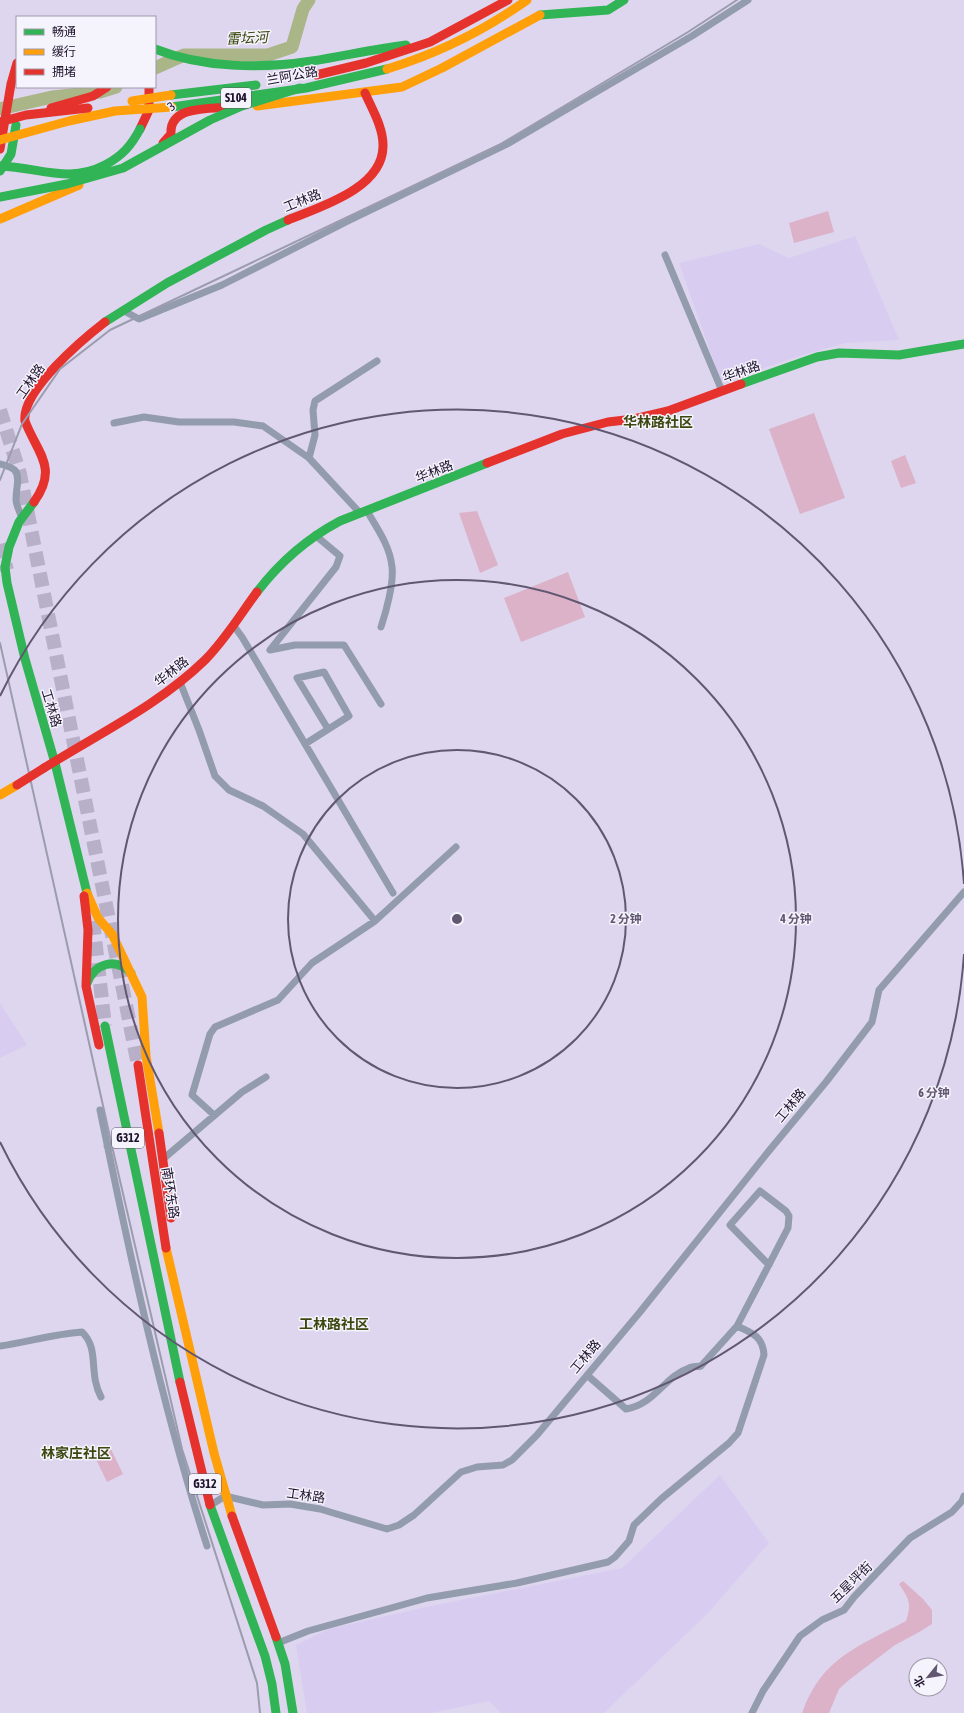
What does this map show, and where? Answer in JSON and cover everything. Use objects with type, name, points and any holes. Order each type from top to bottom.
[{"type":"main road","name":"兰阿公路","points":[[0,122],[26,115],[71,111],[171,95],[299,84],[430,42],[508,0]]},
{"type":"main road","name":"兰阿公路","points":[[0,140],[69,121],[115,111],[172,107],[299,84],[369,74],[435,52],[513,11],[527,0]]},
{"type":"main road","name":"3","points":[[0,219],[65,192],[122,162],[165,142],[170,134],[170,124],[176,117],[188,111],[290,103],[402,87],[442,68],[542,14],[608,10],[624,0]]},
{"type":"main road","points":[[156,49],[186,59],[211,63],[269,64],[311,61],[384,47],[430,42]]},
{"type":"main road","points":[[0,149],[6,124],[13,74],[16,66]]},
{"type":"main road","points":[[0,197],[67,184],[123,168],[210,120],[299,84]]},
{"type":"main road","points":[[0,171],[11,154],[19,88]]},
{"type":"main road","points":[[26,115],[93,96],[105,88]]},
{"type":"main road","points":[[0,166],[16,165],[76,175],[103,166],[124,152],[135,137],[149,110],[149,88]]},
{"type":"main road","name":"工林路","points":[[86,893],[54,761],[36,702],[8,590],[6,558],[22,518],[41,493],[45,483],[46,472],[44,455],[25,423],[25,410],[48,375],[60,361],[87,337],[124,311],[277,224],[335,201],[367,180],[381,162],[383,136],[365,93]]},
{"type":"main road","name":"华林路","points":[[0,795],[54,761],[93,739],[180,682],[206,660],[234,626],[260,588],[288,556],[315,534],[363,512],[562,434],[608,422],[648,416],[829,354],[899,354],[964,344]]},
{"type":"main road","points":[[86,893],[98,918],[112,934],[134,977],[142,998],[146,1056],[163,1159],[185,1323]]},
{"type":"main road","points":[[86,893],[84,896],[88,930],[86,986],[137,1218],[151,1249]]},
{"type":"main road","points":[[86,986],[92,971],[106,964],[122,966],[134,977]]},
{"type":"main road","name":"G312","points":[[105,1026],[151,1249],[198,1458],[211,1505],[269,1669],[276,1713]]},
{"type":"main road","name":"南环东路","points":[[138,1065],[169,1266],[185,1323]]},
{"type":"main road","name":"G312","points":[[185,1323],[202,1404],[225,1496],[278,1643],[290,1687],[293,1713]]},
{"type":"street","points":[[124,311],[139,319],[222,284],[509,143],[692,36],[748,0]]},
{"type":"street","points":[[666,255],[722,391]]},
{"type":"street","points":[[309,458],[315,435],[313,410],[315,401],[376,361]]},
{"type":"street","points":[[114,423],[144,417],[179,422],[234,422],[263,426],[309,458],[363,512],[383,536],[392,567],[387,610],[381,628]]},
{"type":"street","points":[[0,464],[15,469],[19,475],[16,501],[22,518]]},
{"type":"street","points":[[315,534],[340,556],[336,567],[270,650],[295,645],[344,645],[381,704]]},
{"type":"street","points":[[234,626],[242,637],[393,893]]},
{"type":"street","points":[[305,744],[349,716],[324,672],[297,678],[328,729]]},
{"type":"street","points":[[180,682],[215,776],[229,790],[263,806],[303,834],[375,921]]},
{"type":"street","points":[[214,1115],[192,1095],[210,1034],[215,1028],[278,1000],[312,963],[375,921],[456,847]]},
{"type":"street","name":"工林路","points":[[225,1496],[263,1505],[290,1504],[320,1509],[388,1528],[394,1527],[414,1515],[461,1472],[477,1467],[503,1465],[512,1460],[537,1435],[587,1375],[826,1082],[872,1022],[880,990],[964,892]]},
{"type":"street","points":[[163,1159],[242,1092],[266,1077]]},
{"type":"street","points":[[100,1110],[165,1405],[184,1475],[207,1546]]},
{"type":"street","points":[[107,1146],[121,1144]]},
{"type":"street","points":[[587,1375],[626,1409],[633,1408],[648,1400],[682,1371],[689,1367],[701,1366],[737,1326],[769,1265],[788,1228],[789,1216],[786,1211],[760,1191],[730,1225],[769,1265]]},
{"type":"street","points":[[278,1643],[308,1631],[427,1598],[517,1583],[608,1562],[615,1557],[628,1541],[634,1525],[661,1499],[729,1443],[738,1433],[764,1355],[763,1346],[760,1340],[737,1326]]},
{"type":"street","points":[[0,1346],[82,1332],[87,1337],[92,1348],[95,1386],[101,1397]]},
{"type":"street","points":[[211,1505],[225,1496]]},
{"type":"street","name":"五星坪街","points":[[752,1713],[763,1691],[800,1636],[822,1620],[844,1610],[854,1597],[910,1538],[952,1512],[962,1502],[964,1496]]},
{"type":"shaded area","points":[[828,211],[834,232],[794,243],[789,223]]},
{"type":"shaded area","points":[[855,236],[899,340],[845,343],[806,354],[721,382],[679,263],[759,244],[789,258]]},
{"type":"shaded area","points":[[814,413],[845,498],[800,514],[769,429]]},
{"type":"shaded area","points":[[905,455],[916,483],[901,488],[891,461]]},
{"type":"shaded area","points":[[477,511],[498,565],[480,573],[459,513]]},
{"type":"shaded area","points":[[568,572],[585,617],[521,642],[504,598]]},
{"type":"shaded area","points":[[0,1003],[27,1045],[0,1058]]},
{"type":"shaded area","points":[[110,1447],[123,1474],[107,1482],[94,1455]]},
{"type":"shaded area","points":[[720,1475],[769,1543],[708,1613],[604,1713],[501,1713],[489,1701],[431,1713],[307,1713],[296,1645],[329,1629],[426,1607],[622,1568]]},
{"type":"shaded area","points":[[903,1581],[923,1599],[932,1610],[932,1624],[895,1645],[849,1680],[839,1689],[829,1713],[802,1713],[810,1694],[831,1666],[872,1638],[906,1621],[909,1605],[907,1598],[899,1584]]},
{"type":"waterway","name":"雷坛河","points":[[156,68],[184,55],[268,55],[292,47],[303,9],[309,0]]},
{"type":"waterway","name":"雷坛河","points":[[0,109],[52,97],[100,92],[113,88]]},
{"type":"tunnel","points":[[0,410],[20,474],[138,1065]]},
{"type":"tunnel","points":[[0,544],[7,570]]},
{"type":"tunnel","points":[[93,921],[105,1026]]},
{"type":"railway","points":[[0,480],[22,424],[60,369],[110,330],[499,145],[688,32],[737,0]]},
{"type":"railway","points":[[0,643],[112,1146],[182,1449],[257,1683],[260,1713]]},
{"type":"traffic: fast","points":[[540,15],[608,10],[624,0]]},
{"type":"traffic: fast","points":[[156,49],[193,60],[253,66],[293,64],[406,45]]},
{"type":"traffic: fast","points":[[172,107],[306,88],[387,69]]},
{"type":"traffic: fast","points":[[171,95],[256,85]]},
{"type":"traffic: fast","points":[[0,197],[67,184],[123,168],[210,120],[242,106],[300,88]]},
{"type":"traffic: fast","points":[[0,171],[11,154],[16,125]]},
{"type":"traffic: fast","points":[[0,166],[66,174],[92,171],[105,165],[121,154],[133,141],[140,129]]},
{"type":"traffic: fast","points":[[105,322],[167,283],[266,230],[288,220]]},
{"type":"traffic: fast","points":[[741,384],[817,357],[839,353],[899,355],[964,344]]},
{"type":"traffic: fast","points":[[257,592],[284,561],[294,552],[316,535],[340,521],[487,463]]},
{"type":"traffic: fast","points":[[34,502],[19,522],[9,547],[5,567],[7,583],[25,659],[55,763],[87,893]]},
{"type":"traffic: fast","points":[[87,983],[95,971],[106,964],[119,965],[131,973]]},
{"type":"traffic: fast","points":[[105,1026],[180,1382]]},
{"type":"traffic: fast","points":[[210,1505],[265,1656],[272,1684],[276,1713]]},
{"type":"traffic: fast","points":[[276,1637],[285,1664],[293,1713]]},
{"type":"traffic: slow","points":[[387,69],[424,56],[460,40],[511,11],[527,0]]},
{"type":"traffic: slow","points":[[257,106],[402,87],[442,68],[540,15]]},
{"type":"traffic: slow","points":[[132,101],[171,95]]},
{"type":"traffic: slow","points":[[0,140],[69,121],[115,111],[172,107]]},
{"type":"traffic: slow","points":[[0,219],[79,185]]},
{"type":"traffic: slow","points":[[0,795],[17,785]]},
{"type":"traffic: slow","points":[[87,893],[98,918],[112,934],[142,997],[146,1056],[159,1133]]},
{"type":"traffic: slow","points":[[166,1248],[214,1453],[232,1516]]},
{"type":"traffic: jam","points":[[316,75],[366,63],[430,42],[508,0]]},
{"type":"traffic: jam","points":[[0,149],[11,84],[16,66]]},
{"type":"traffic: jam","points":[[51,108],[93,96],[105,88]]},
{"type":"traffic: jam","points":[[140,129],[149,110],[149,88]]},
{"type":"traffic: jam","points":[[288,220],[348,194],[362,184],[373,173],[381,160],[383,138],[377,118],[365,93]]},
{"type":"traffic: jam","points":[[163,143],[171,134],[172,125],[177,118],[184,113],[193,110],[231,107]]},
{"type":"traffic: jam","points":[[0,122],[26,115],[88,108]]},
{"type":"traffic: jam","points":[[34,502],[45,479],[45,469],[40,451],[25,421],[26,409],[33,395],[55,367],[83,340],[105,322]]},
{"type":"traffic: jam","points":[[487,463],[562,434],[608,422],[634,419],[668,411],[741,384]]},
{"type":"traffic: jam","points":[[44,768],[128,718],[168,691],[187,676],[205,660],[219,644],[257,592]]},
{"type":"traffic: jam","points":[[17,785],[44,768]]},
{"type":"traffic: jam","points":[[84,896],[88,930],[86,986],[99,1045]]},
{"type":"traffic: jam","points":[[138,1065],[166,1248]]},
{"type":"traffic: jam","points":[[159,1133],[171,1218]]},
{"type":"traffic: jam","points":[[180,1382],[210,1505]]},
{"type":"traffic: jam","points":[[232,1516],[276,1637]]},
{"type":"district","name":"华林路社区","points":[[658,422]]},
{"type":"district","name":"工林路社区","points":[[334,1324]]},
{"type":"district","name":"林家庄社区","points":[[76,1453]]}]
